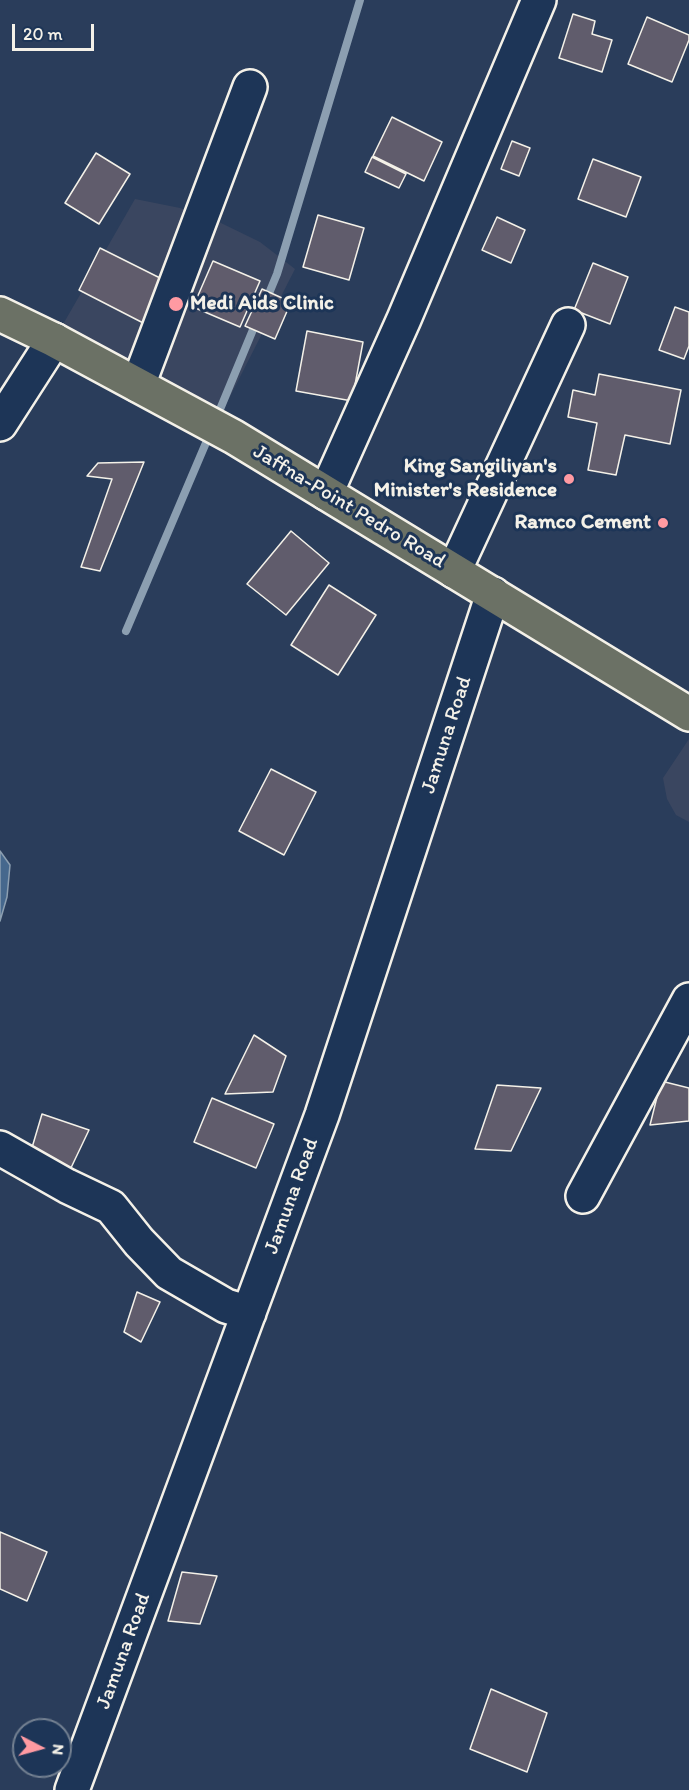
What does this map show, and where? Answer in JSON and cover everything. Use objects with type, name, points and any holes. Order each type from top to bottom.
[{"type":"main road","name":"Jaffna-Point Pedro Road","points":[[0,314],[54,340],[234,436],[689,714]]},
{"type":"street","points":[[326,493],[404,319],[539,0]]},
{"type":"street","points":[[138,385],[250,87]]},
{"type":"street","points":[[454,571],[568,325]]},
{"type":"street","points":[[0,424],[54,340]]},
{"type":"street","name":"Jamuna Road","points":[[72,1790],[322,1115],[493,594]]},
{"type":"street","points":[[583,1196],[689,999]]},
{"type":"street","points":[[0,1148],[67,1186],[111,1207],[169,1273],[226,1306],[249,1313]]},
{"type":"shaded area","name":"Medi Aids Clinic","points":[[135,199],[180,208],[221,223],[260,242],[295,269],[215,426],[54,340]]},
{"type":"shaded area","points":[[689,739],[689,822],[676,815],[667,799],[663,778]]},
{"type":"shaded area","points":[[0,851],[10,865],[7,897],[0,921]]},
{"type":"building","points":[[573,14],[595,21],[592,34],[612,40],[602,72],[559,58]]},
{"type":"building","points":[[647,17],[689,35],[672,82],[628,64]]},
{"type":"building","points":[[392,117],[442,142],[424,181],[373,156]]},
{"type":"building","points":[[512,141],[530,148],[519,176],[501,169]]},
{"type":"building","points":[[96,153],[130,174],[99,224],[65,203]]},
{"type":"building","points":[[372,157],[406,174],[399,188],[365,172]]},
{"type":"building","points":[[593,159],[641,177],[626,217],[578,199]]},
{"type":"building","points":[[318,215],[364,228],[349,280],[303,267]]},
{"type":"building","points":[[497,217],[525,230],[511,263],[482,250]]},
{"type":"building","points":[[100,248],[172,284],[151,327],[79,290]]},
{"type":"building","points":[[213,261],[260,281],[240,327],[193,307]]},
{"type":"building","points":[[593,263],[628,277],[610,324],[574,310]]},
{"type":"building","points":[[262,289],[291,302],[275,339],[245,326]]},
{"type":"building","points":[[675,307],[689,312],[689,346],[684,359],[659,350]]},
{"type":"building","points":[[307,331],[363,342],[352,401],[296,391]]},
{"type":"building","points":[[599,374],[681,390],[670,444],[625,435],[616,475],[588,470],[597,423],[568,417],[573,390],[595,395]]},
{"type":"building","points":[[144,462],[100,571],[81,567],[112,479],[87,476],[98,463]]},
{"type":"building","points":[[291,531],[329,563],[286,615],[247,584]]},
{"type":"building","points":[[329,585],[376,615],[338,675],[291,645]]},
{"type":"building","points":[[271,769],[316,792],[284,855],[239,831]]},
{"type":"building","points":[[254,1035],[286,1056],[273,1092],[225,1094]]},
{"type":"building","points":[[661,1081],[689,1088],[689,1121],[650,1125]]},
{"type":"building","points":[[497,1085],[541,1088],[511,1151],[475,1149]]},
{"type":"building","points":[[212,1098],[274,1124],[256,1168],[194,1142]]},
{"type":"building","points":[[42,1114],[89,1130],[69,1172],[28,1161]]},
{"type":"building","points":[[137,1292],[160,1302],[141,1342],[124,1332]]},
{"type":"building","points":[[0,1532],[47,1552],[27,1601],[0,1589]]},
{"type":"building","points":[[182,1572],[217,1576],[200,1624],[168,1621]]},
{"type":"building","points":[[491,1689],[547,1713],[527,1772],[470,1749]]},
{"type":"waterway","points":[[265,303],[277,274],[360,0]]},
{"type":"waterway","points":[[216,419],[257,320]]},
{"type":"waterway","points":[[126,631],[211,431]]},
{"type":"place","name":"Medi Aids Clinic","points":[[176,304]]},
{"type":"place","name":"King Sangiliyan's Minister's Residence","points":[[569,479]]},
{"type":"place","name":"Ramco Cement","points":[[663,523]]}]
